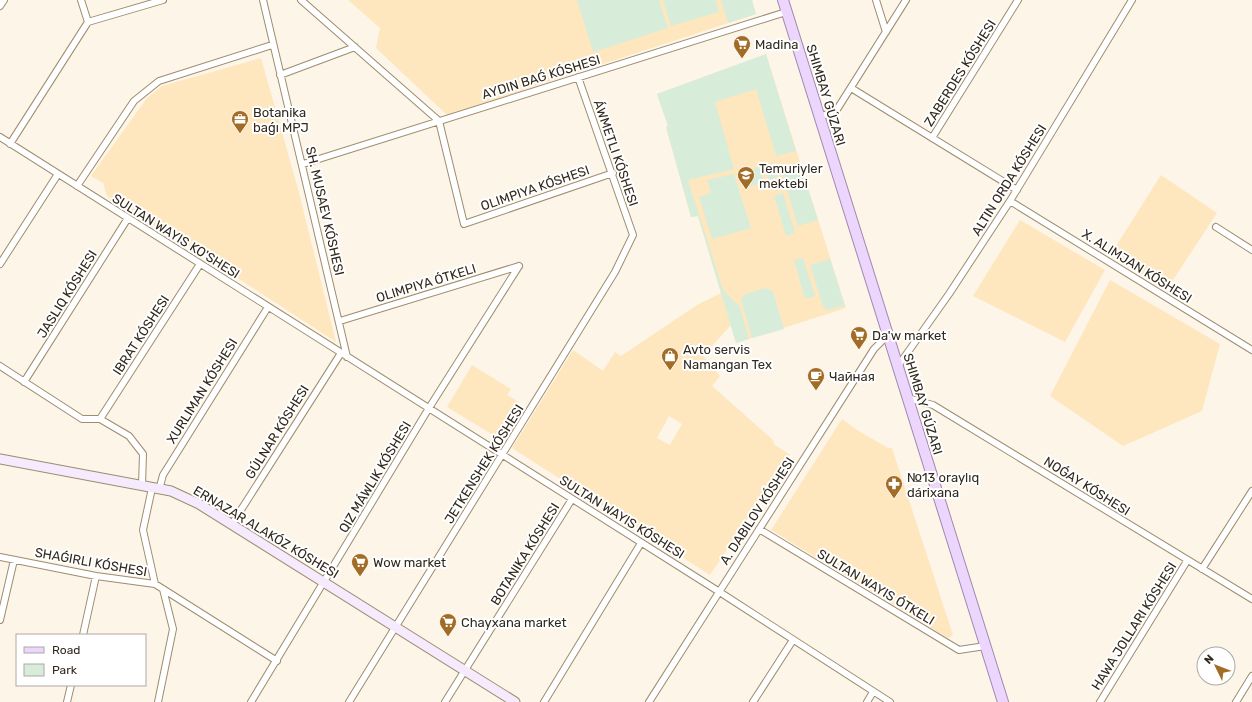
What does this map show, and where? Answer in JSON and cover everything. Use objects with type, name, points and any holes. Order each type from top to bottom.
[{"type":"main road","points":[[783,0],[1003,702]]},
{"type":"main road","name":"ERNAZAR ALAKÓZ KÓSHESI","points":[[0,459],[171,491],[199,504],[515,702]]},
{"type":"street","points":[[0,6],[4,0]]},
{"type":"street","points":[[81,0],[88,22]]},
{"type":"street","points":[[10,144],[88,22],[164,0]]},
{"type":"street","name":"SH. MUSAEV KÓSHESI","points":[[263,0],[272,45],[303,164],[347,357]]},
{"type":"street","points":[[301,0],[439,121]]},
{"type":"street","points":[[876,0],[886,32]]},
{"type":"street","points":[[819,117],[836,111],[906,0]]},
{"type":"street","name":"ZABERDES KÓSHESI","points":[[932,138],[1018,0]]},
{"type":"street","points":[[898,366],[949,294],[1010,201],[1132,0]]},
{"type":"street","points":[[303,164],[786,12]]},
{"type":"street","points":[[77,186],[134,101],[159,81],[272,45]]},
{"type":"street","points":[[280,75],[355,47]]},
{"type":"street","name":"ÁWMETLI KÓSHESI","points":[[578,77],[613,172],[633,235]]},
{"type":"street","points":[[851,88],[1017,190]]},
{"type":"street","name":"OLIMPIYA KÓSHESI","points":[[439,121],[464,224],[613,172]]},
{"type":"street","name":"SULTAN WAYIS KO'SHESI","points":[[0,137],[641,542],[872,692],[890,702]]},
{"type":"street","points":[[0,264],[58,174]]},
{"type":"street","name":"X. ALIMJAN KÓSHESI","points":[[1010,201],[1252,350]]},
{"type":"street","points":[[24,382],[128,218]]},
{"type":"street","points":[[1216,227],[1252,250]]},
{"type":"street","name":"JETKENSHEK KÓSHESI","points":[[349,702],[615,272],[633,235]]},
{"type":"street","name":"IBRAT KÓSHESI","points":[[100,419],[200,264]]},
{"type":"street","name":"OLIMPIYA ÓTKELI","points":[[340,321],[519,266],[429,408]]},
{"type":"street","name":"XURLIMAN KÓSHESI","points":[[155,584],[143,530],[155,489],[268,307]]},
{"type":"street","name":"A. DABILOV KÓSHESI","points":[[648,702],[874,349],[888,335]]},
{"type":"street","name":"GÚLNAR KÓSHESI","points":[[232,524],[341,353]]},
{"type":"street","points":[[0,366],[82,419],[100,419],[129,436],[143,454],[142,486]]},
{"type":"street","name":"NOǴAY KÓSHESI","points":[[907,398],[933,405],[1252,600]]},
{"type":"street","points":[[251,702],[429,408]]},
{"type":"street","points":[[1202,570],[1252,491]]},
{"type":"street","name":"BOTANIKA KÓSHESI","points":[[445,702],[572,499]]},
{"type":"street","points":[[759,529],[959,650],[985,646]]},
{"type":"street","points":[[544,702],[641,542]]},
{"type":"street","points":[[0,557],[96,576],[155,584],[277,661]]},
{"type":"street","points":[[0,620],[14,560]]},
{"type":"street","points":[[1100,702],[1187,561]]},
{"type":"street","points":[[83,634],[96,576]]},
{"type":"street","points":[[158,702],[173,629],[163,589]]},
{"type":"street","points":[[753,702],[792,640]]},
{"type":"street","points":[[1236,702],[1252,676]]},
{"type":"street","points":[[67,702],[71,686]]},
{"type":"street","points":[[867,702],[872,692]]},
{"type":"shaded area","points":[[348,0],[752,0],[756,14],[447,115],[376,48],[380,28]]},
{"type":"shaded area","points":[[766,54],[846,308],[736,343],[731,325],[703,356],[720,376],[712,386],[773,440],[774,444],[790,455],[710,575],[512,448],[573,350],[603,371],[615,352],[621,356],[697,305],[721,293],[698,216],[691,217],[666,127],[668,126],[657,94]],"holes":[[[669,416],[682,424],[670,445],[657,438]]]},
{"type":"shaded area","points":[[261,58],[298,189],[336,342],[188,246],[107,196],[103,183],[91,176],[147,98],[162,86]]},
{"type":"shaded area","points":[[1161,175],[1217,213],[1167,289],[1111,254]]},
{"type":"shaded area","points":[[1020,220],[1105,270],[1065,342],[973,296]]},
{"type":"shaded area","points":[[1110,280],[1220,344],[1202,411],[1123,446],[1050,396]]},
{"type":"shaded area","points":[[472,365],[511,389],[507,395],[519,402],[498,438],[447,407]]},
{"type":"shaded area","points":[[842,419],[857,430],[888,448],[892,448],[953,635],[948,638],[771,530]]},
{"type":"green space","points":[[577,0],[659,0],[668,28],[593,52]]},
{"type":"green space","points":[[663,0],[716,0],[719,12],[671,26]]},
{"type":"green space","points":[[721,0],[752,0],[756,14],[728,23]]},
{"type":"green space","points":[[766,54],[796,151],[776,156],[756,89],[715,102],[734,169],[688,180],[723,290],[740,307],[749,339],[736,343],[698,216],[691,217],[666,127],[668,126],[657,94]]},
{"type":"green space","points":[[774,163],[778,177],[769,180],[764,165]]},
{"type":"green space","points":[[800,164],[818,220],[798,226],[781,170]]},
{"type":"green space","points":[[759,167],[764,182],[745,188],[741,175],[744,171]]},
{"type":"green space","points":[[734,174],[751,228],[712,239],[699,197],[711,193],[707,180]]},
{"type":"green space","points":[[783,193],[795,233],[786,236],[774,196]]},
{"type":"green space","points":[[803,258],[815,296],[805,299],[794,260]]},
{"type":"green space","points":[[830,259],[845,306],[826,310],[823,306],[810,265]]},
{"type":"green space","points":[[765,288],[773,291],[784,329],[752,338],[741,300],[744,295]]},
{"type":"place","name":"Madina","points":[[742,59]]},
{"type":"place","name":"Botanika baǵı MPJ","points":[[240,134]]},
{"type":"place","name":"Temuriyler mektebi","points":[[746,190]]},
{"type":"place","name":"Da'w market","points":[[859,350]]},
{"type":"place","name":"Avto servis Namangan Tex","points":[[670,371]]},
{"type":"place","name":"Чайная","points":[[816,391]]},
{"type":"place","name":"№13 oraylıq dárixana","points":[[894,499]]},
{"type":"place","name":"Wow market","points":[[360,577]]},
{"type":"place","name":"Chayxana market","points":[[448,637]]}]
